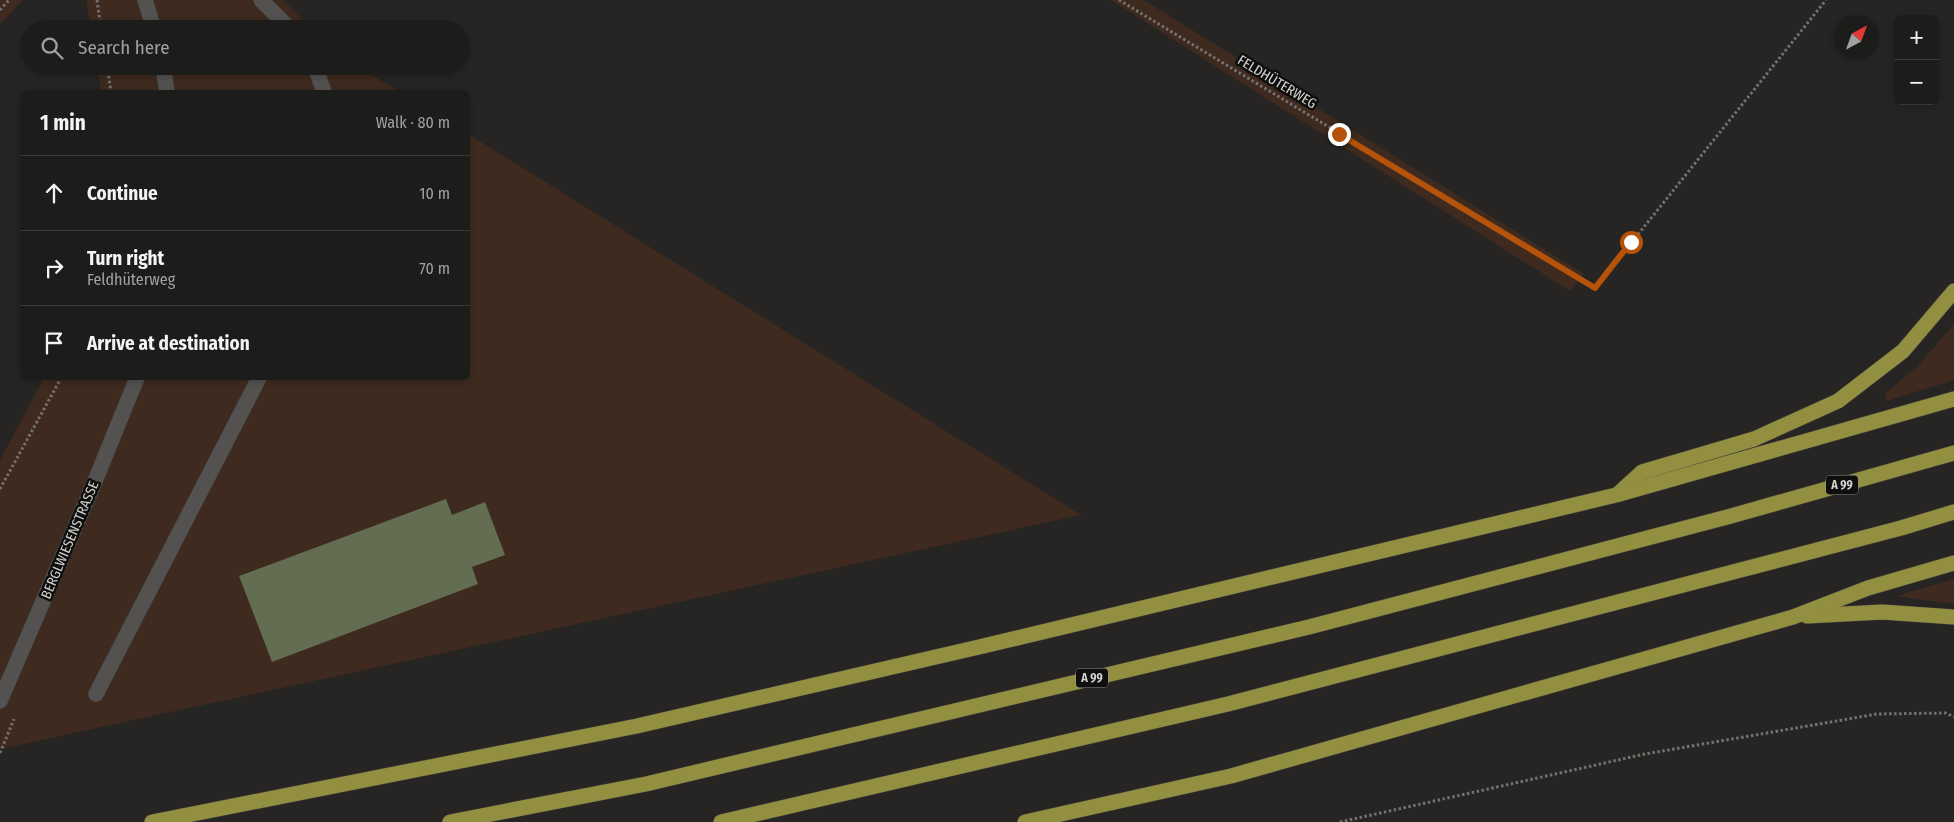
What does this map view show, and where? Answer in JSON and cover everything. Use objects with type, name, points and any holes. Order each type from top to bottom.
[{"type":"highway","points":[[1616,495],[1642,472],[1754,439],[1838,401],[1903,352],[1954,291]]},
{"type":"highway","points":[[152,822],[637,726],[1616,495],[1954,399]]},
{"type":"highway","name":"A 99","points":[[450,822],[646,784],[1309,627],[1731,516],[1954,453]]},
{"type":"highway","points":[[721,822],[1228,704],[1901,528],[1954,512]]},
{"type":"highway","points":[[1025,822],[1231,776],[1793,617],[1868,588],[1954,563]]},
{"type":"highway","points":[[1793,617],[1882,612],[1954,617]]},
{"type":"street","points":[[145,0],[151,20]]},
{"type":"street","points":[[261,0],[281,20]]},
{"type":"street","points":[[164,75],[167,90]]},
{"type":"street","points":[[318,75],[323,90]]},
{"type":"street","name":"BERGLWIESENSTRASSE","points":[[0,701],[99,472],[136,380]]},
{"type":"street","points":[[96,694],[258,380]]},
{"type":"path","points":[[0,10],[9,0]]},
{"type":"path","points":[[97,0],[100,20]]},
{"type":"path","name":"FELDHÜTERWEG","points":[[1119,0],[1595,288],[1826,0]]},
{"type":"path","points":[[109,75],[112,90]]},
{"type":"path","points":[[0,489],[60,380]]},
{"type":"path","points":[[1340,822],[1646,754],[1867,716],[1946,713],[1954,718]]},
{"type":"shaded area","points":[[0,0],[23,0],[0,24]]},
{"type":"shaded area","points":[[86,0],[283,0],[303,20],[89,20]]},
{"type":"shaded area","points":[[1111,0],[1144,0],[1584,274],[1570,291]]},
{"type":"shaded area","points":[[98,75],[373,75],[397,90],[101,90]]},
{"type":"shaded area","points":[[470,135],[1081,515],[0,749],[0,460],[43,380],[470,380]]},
{"type":"shaded area","points":[[1954,324],[1954,380],[1887,401],[1885,393],[1918,366]]},
{"type":"shaded area","points":[[446,499],[452,515],[485,502],[505,555],[472,567],[478,584],[272,662],[239,576]]},
{"type":"shaded area","points":[[1954,579],[1954,604],[1896,596]]},
{"type":"route","points":[[1339,134],[1595,288],[1631,242]]}]
